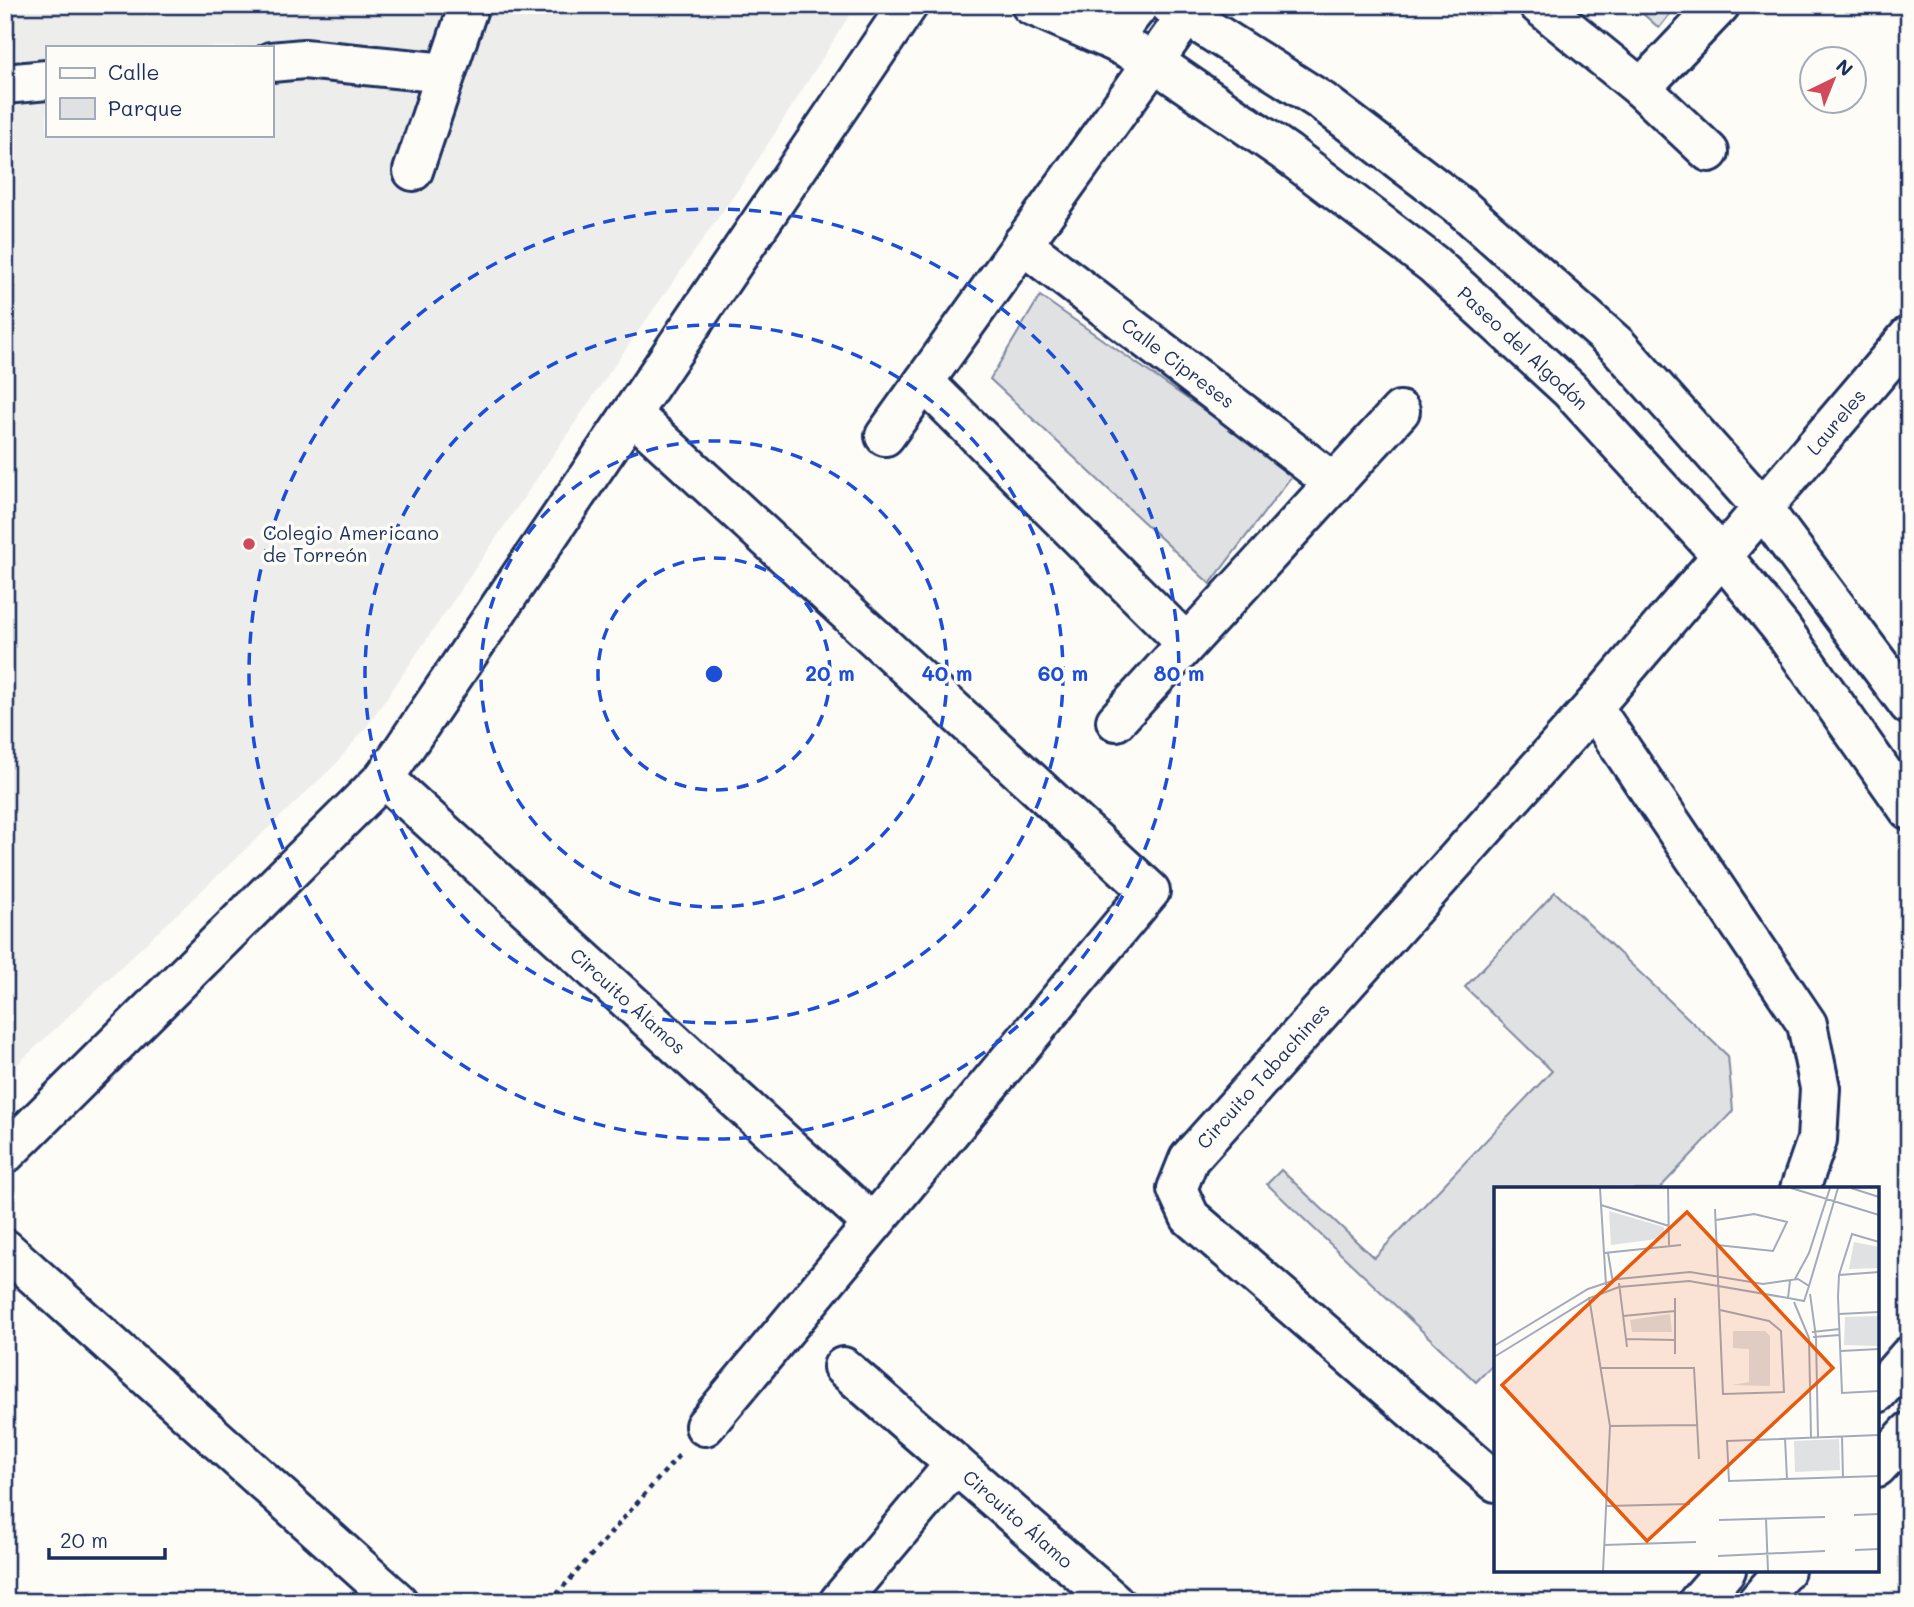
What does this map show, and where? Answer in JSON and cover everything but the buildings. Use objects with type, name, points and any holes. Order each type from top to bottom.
[{"type":"street","points":[[413,171],[469,5]]},
{"type":"street","points":[[5,1154],[383,779],[908,5]]},
{"type":"street","name":"Paseo del Algodón","points":[[1031,5],[1072,13],[1111,40],[1153,61],[1287,153],[1433,264],[1569,389],[1723,557],[1781,628],[1909,810]]},
{"type":"street","points":[[1111,40],[1139,5]]},
{"type":"street","points":[[1539,5],[1641,88],[1709,152]]},
{"type":"street","points":[[1641,88],[1720,5]]},
{"type":"street","points":[[885,436],[1153,61],[1178,10],[1323,102],[1462,208],[1617,345],[1763,509],[1909,705]]},
{"type":"street","points":[[288,61],[446,73]]},
{"type":"street","points":[[5,84],[46,80]]},
{"type":"street","name":"Calle Cipreses","points":[[1023,244],[1334,483]]},
{"type":"street","name":"Laureles","points":[[1723,557],[1909,336]]},
{"type":"street","points":[[924,382],[1186,643]]},
{"type":"street","points":[[1116,721],[1400,411]]},
{"type":"street","points":[[632,414],[1150,891],[705,1426]]},
{"type":"street","name":"Circuito Tabachines","points":[[1494,1480],[1190,1217],[1177,1189],[1189,1159],[1593,708],[1723,557]]},
{"type":"street","points":[[1593,708],[1807,1024],[1820,1088],[1817,1140],[1801,1187]]},
{"type":"street","name":"Circuito Álamos","points":[[383,779],[873,1224]]},
{"type":"street","points":[[5,1250],[398,1602]]},
{"type":"street","points":[[1879,1391],[1909,1356]]},
{"type":"street","name":"Circuito Álamo","points":[[843,1367],[1114,1602]]},
{"type":"street","points":[[1879,1465],[1909,1432]]},
{"type":"street","name":"Circuito Álamo","points":[[839,1602],[955,1464]]},
{"type":"street","points":[[1756,1602],[1783,1572]]},
{"type":"path","points":[[550,1602],[705,1426]]},
{"type":"shaded area","name":"Colegio Americano de Torreón","points":[[5,5],[856,5],[749,174],[368,725],[334,766],[5,1076]]},
{"type":"green space","points":[[1633,5],[1677,5],[1659,28]]},
{"type":"green space","points":[[1040,296],[1294,473],[1210,584],[990,379]]},
{"type":"green space","points":[[1555,892],[1728,1056],[1733,1111],[1661,1187],[1494,1187],[1494,1363],[1476,1382],[1267,1184],[1281,1170],[1374,1258],[1552,1071],[1465,987]]},
{"type":"place","name":"Colegio Americano de Torreón","points":[[249,544]]}]
